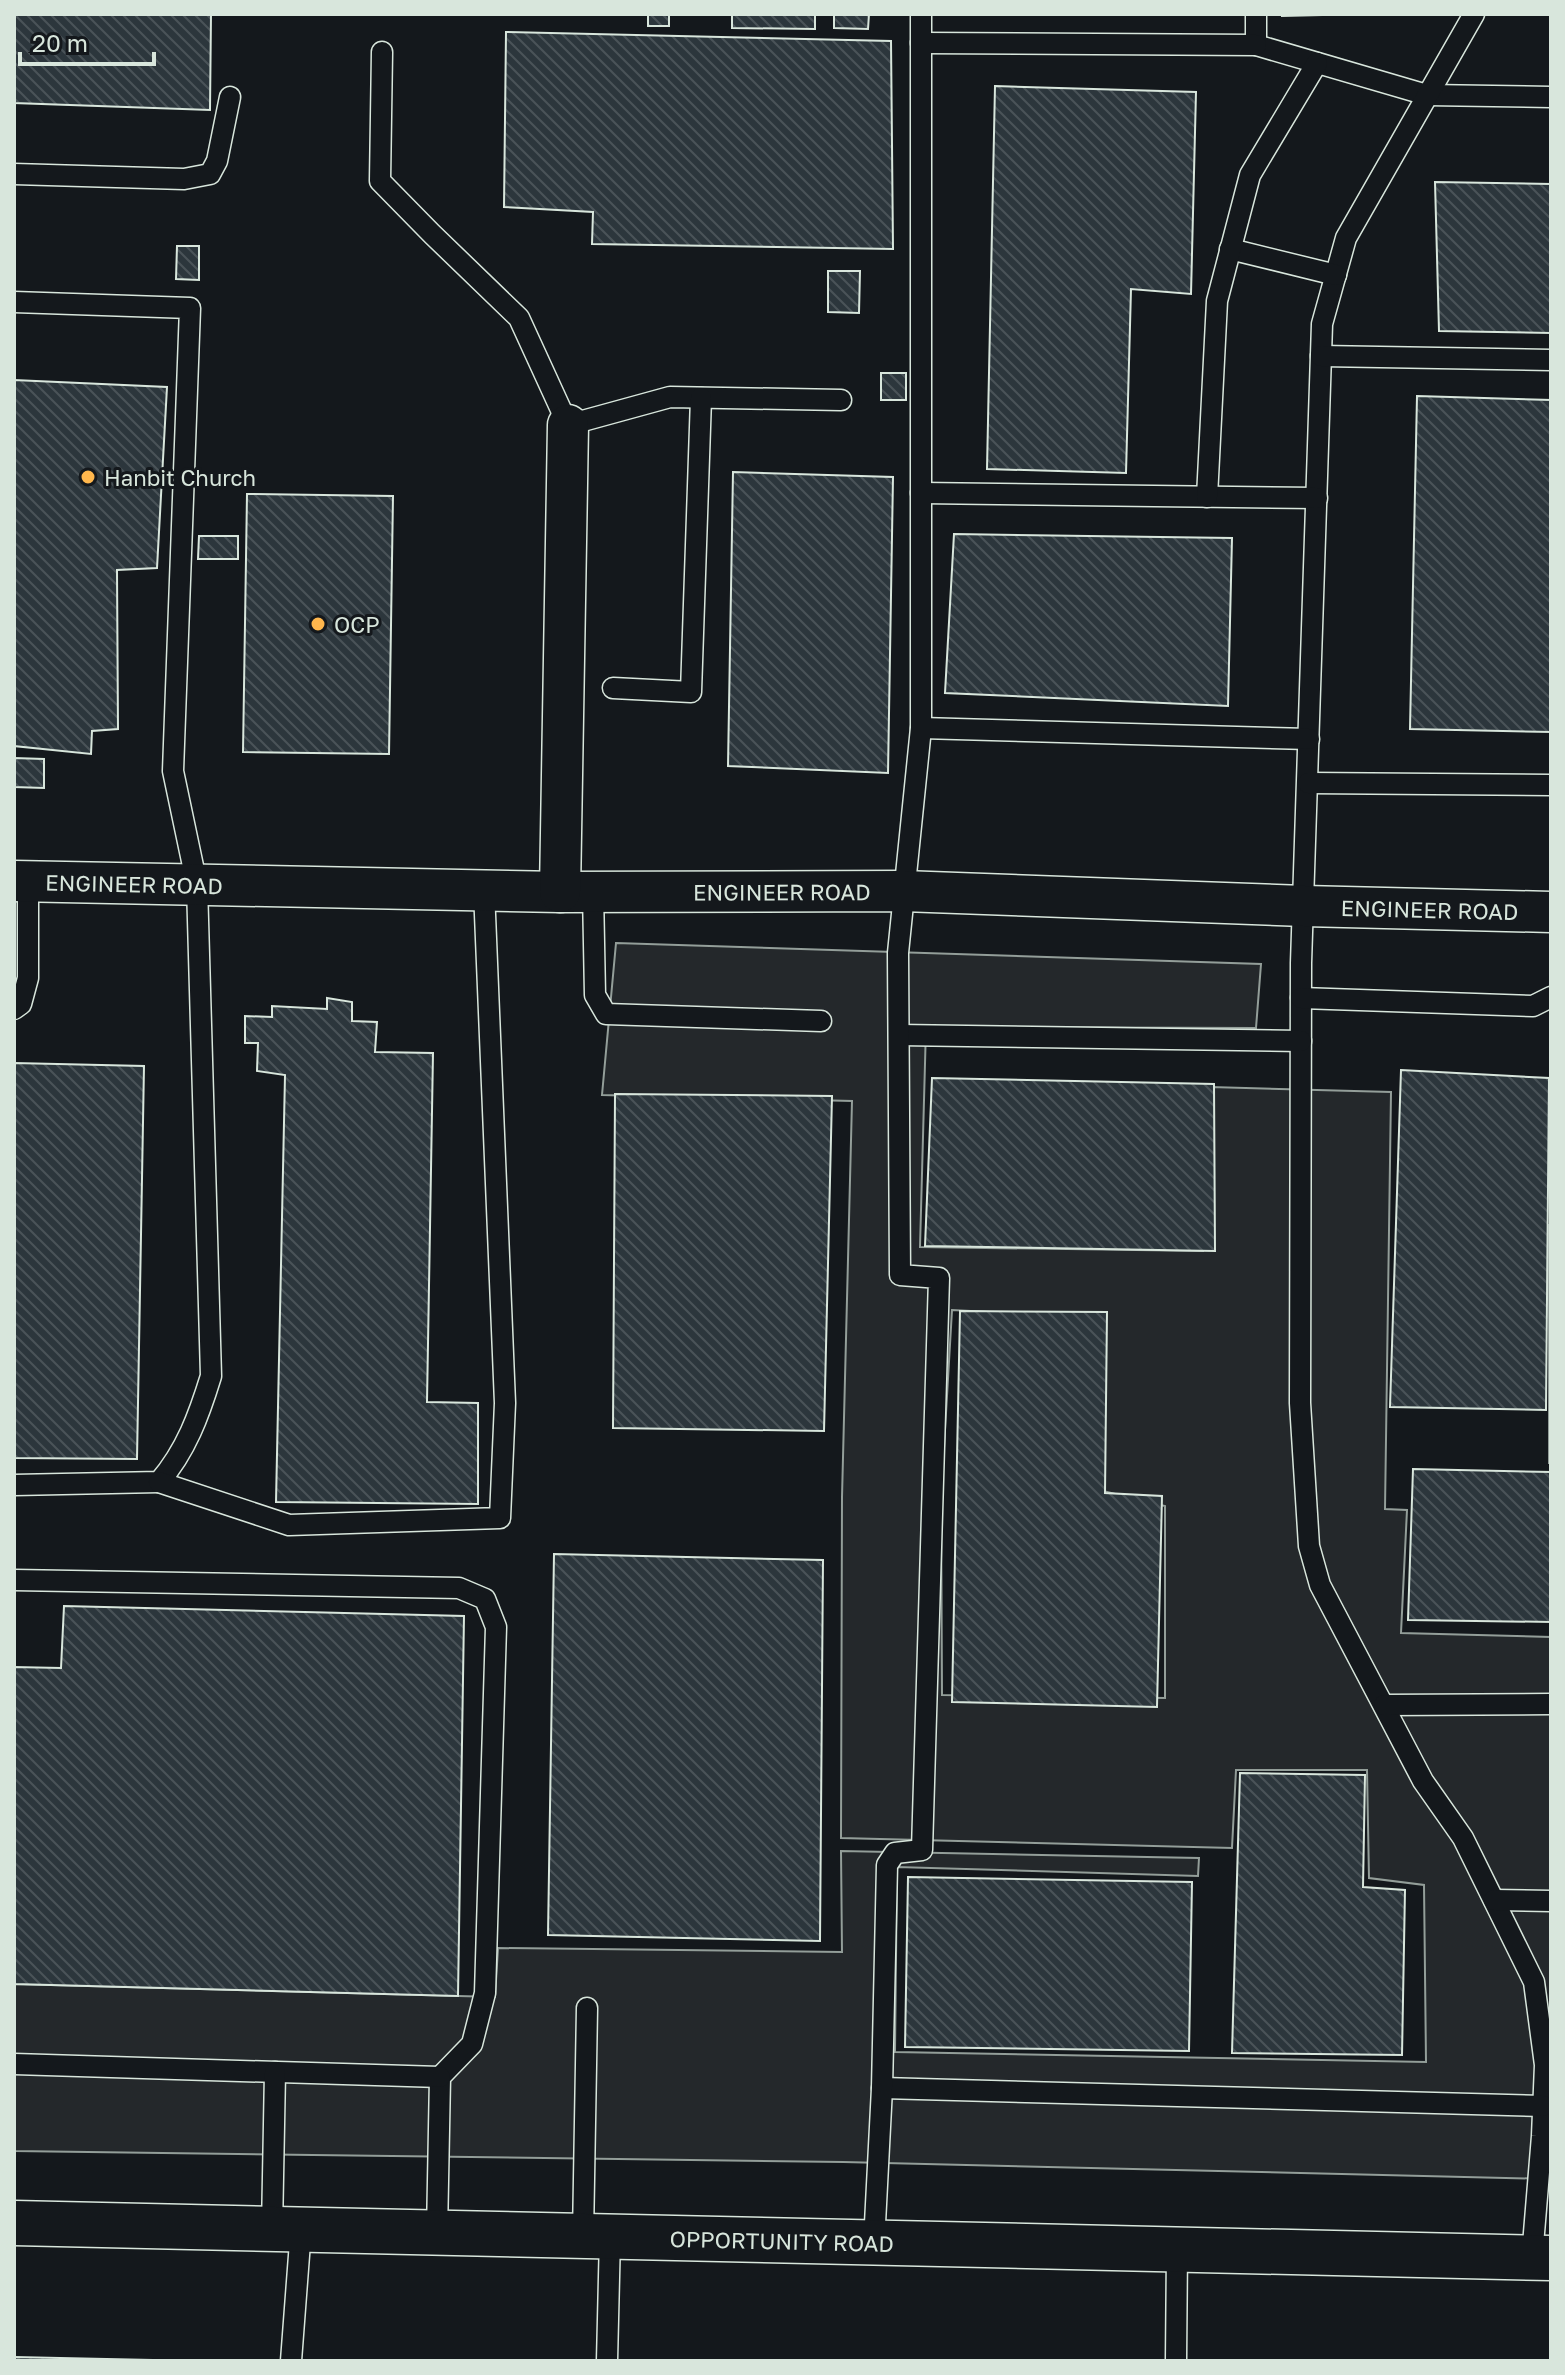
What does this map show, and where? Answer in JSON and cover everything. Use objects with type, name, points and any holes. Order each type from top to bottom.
[{"type":"street","points":[[568,425],[577,892]]},
{"type":"street","name":"ENGINEER ROAD","points":[[21,881],[577,892],[903,891],[1551,912]]},
{"type":"street","name":"OPPORTUNITY ROAD","points":[[14,2223],[1541,2258]]},
{"type":"lane","points":[[874,2243],[882,2088],[887,1865],[895,1853],[922,1850],[939,1278],[900,1275],[898,953],[921,728],[921,14]]},
{"type":"lane","points":[[1256,14],[1256,45]]},
{"type":"lane","points":[[1474,14],[1346,238],[1322,324],[1301,998],[1300,1403],[1309,1546],[1320,1585],[1423,1781],[1463,1838],[1534,1982],[1545,2065],[1541,2258]]},
{"type":"lane","points":[[921,43],[1256,45],[1427,95],[1551,97]]},
{"type":"lane","points":[[382,52],[380,181],[519,318],[568,425],[670,397],[841,400]]},
{"type":"lane","points":[[1207,497],[1217,301],[1230,249],[1250,175],[1317,63]]},
{"type":"lane","points":[[14,174],[184,179],[210,174],[217,161],[230,97]]},
{"type":"lane","points":[[1230,249],[1336,275]]},
{"type":"lane","points":[[14,302],[190,308],[173,771],[197,885],[211,1376],[179,1460],[159,1482]]},
{"type":"lane","points":[[1321,356],[1551,360]]},
{"type":"lane","points":[[613,688],[691,692],[701,398]]},
{"type":"lane","points":[[921,493],[1317,498]]},
{"type":"lane","points":[[921,728],[1309,739]]},
{"type":"lane","points":[[1308,783],[1551,785]]},
{"type":"lane","points":[[14,1009],[21,1004],[28,978],[21,881]]},
{"type":"lane","points":[[14,1485],[159,1482],[289,1525],[500,1518],[505,1403],[484,890]]},
{"type":"lane","points":[[577,892],[595,995],[606,1014],[821,1021]]},
{"type":"lane","points":[[1301,998],[1533,1006],[1551,997]]},
{"type":"lane","points":[[899,1035],[1301,1041]]},
{"type":"lane","points":[[14,1580],[459,1588],[485,1599],[496,1627],[485,1993],[472,2044],[440,2077],[437,2233]]},
{"type":"lane","points":[[1384,1705],[1551,1704]]},
{"type":"lane","points":[[1494,1900],[1551,1901]]},
{"type":"lane","points":[[587,2008],[597,2236],[607,2361]]},
{"type":"lane","points":[[14,2064],[440,2077]]},
{"type":"lane","points":[[275,2072],[287,2229],[291,2361]]},
{"type":"lane","points":[[882,2088],[1543,2106]]},
{"type":"lane","points":[[1176,2361],[1177,2249]]},
{"type":"shaded area","points":[[616,943],[1261,964],[1256,1028],[926,1027],[920,1247],[1203,1251],[1211,1087],[1391,1092],[1385,1509],[1407,1510],[1401,1633],[1551,1637],[1551,2179],[843,2162],[14,2151],[14,1984],[495,1997],[498,1948],[842,1952],[841,1851],[1199,1858],[1198,1876],[897,1867],[895,2052],[1426,2062],[1424,1885],[1369,1878],[1367,1770],[1236,1770],[1232,1848],[841,1838],[842,1497],[852,1101],[602,1095]],"holes":[[[952,1310],[1104,1318],[1103,1491],[1165,1506],[1165,1698],[942,1695],[941,1499]]]},
{"type":"shaded area","points":[[1551,1225],[1551,1463],[1549,1463]]},
{"type":"building","points":[[14,14],[211,14],[210,110],[14,103]]},
{"type":"building","points":[[648,14],[669,14],[669,26],[648,26]]},
{"type":"building","points":[[732,14],[815,14],[815,29],[732,28]]},
{"type":"building","points":[[834,14],[869,14],[868,29],[834,28]]},
{"type":"building","points":[[1282,14],[1364,14],[1282,16]]},
{"type":"building","points":[[506,32],[891,41],[893,249],[592,244],[593,212],[504,207]]},
{"type":"building","points":[[995,86],[1196,92],[1191,294],[1131,289],[1126,473],[987,469]]},
{"type":"building","points":[[1435,182],[1551,184],[1551,333],[1439,331]]},
{"type":"building","points":[[177,246],[199,246],[199,280],[176,279]]},
{"type":"building","points":[[828,271],[860,271],[859,313],[828,312]]},
{"type":"building","points":[[881,373],[906,373],[906,400],[881,400]]},
{"type":"building","name":"Hanbit Church","points":[[14,380],[167,387],[157,568],[117,570],[118,729],[92,731],[91,754],[14,746]]},
{"type":"building","points":[[1417,396],[1551,400],[1551,732],[1410,729]]},
{"type":"building","points":[[733,472],[893,477],[888,773],[728,766]]},
{"type":"building","name":"OCP","points":[[247,494],[393,496],[389,754],[243,752]]},
{"type":"building","points":[[954,534],[1232,538],[1228,706],[945,693]]},
{"type":"building","points":[[199,536],[238,536],[238,559],[198,559]]},
{"type":"building","points":[[14,758],[44,759],[44,788],[14,787]]},
{"type":"building","points":[[327,998],[352,1002],[352,1021],[377,1022],[375,1052],[433,1053],[427,1402],[478,1403],[478,1504],[276,1502],[285,1075],[257,1071],[258,1043],[245,1043],[245,1016],[272,1017],[272,1006],[327,1009]]},
{"type":"building","points":[[14,1063],[144,1066],[137,1459],[14,1458]]},
{"type":"building","points":[[1401,1070],[1549,1078],[1546,1410],[1390,1407]]},
{"type":"building","points":[[932,1078],[1214,1084],[1215,1251],[925,1246]]},
{"type":"building","points":[[615,1094],[832,1096],[824,1431],[613,1428]]},
{"type":"building","points":[[960,1311],[1107,1312],[1105,1493],[1162,1496],[1157,1707],[952,1702]]},
{"type":"building","points":[[1413,1469],[1551,1472],[1551,1622],[1408,1620]]},
{"type":"building","points":[[554,1554],[823,1560],[820,1941],[548,1935]]},
{"type":"building","points":[[64,1606],[464,1616],[458,1996],[14,1984],[14,1667],[61,1668]]},
{"type":"building","points":[[1240,1773],[1365,1775],[1363,1887],[1405,1890],[1402,2055],[1232,2053]]},
{"type":"building","points":[[908,1877],[1192,1882],[1189,2051],[905,2047]]},
{"type":"building","points":[[14,2357],[199,2361],[14,2361]]},
{"type":"place","name":"Hanbit Church","points":[[88,477]]},
{"type":"place","name":"OCP","points":[[318,624]]}]
